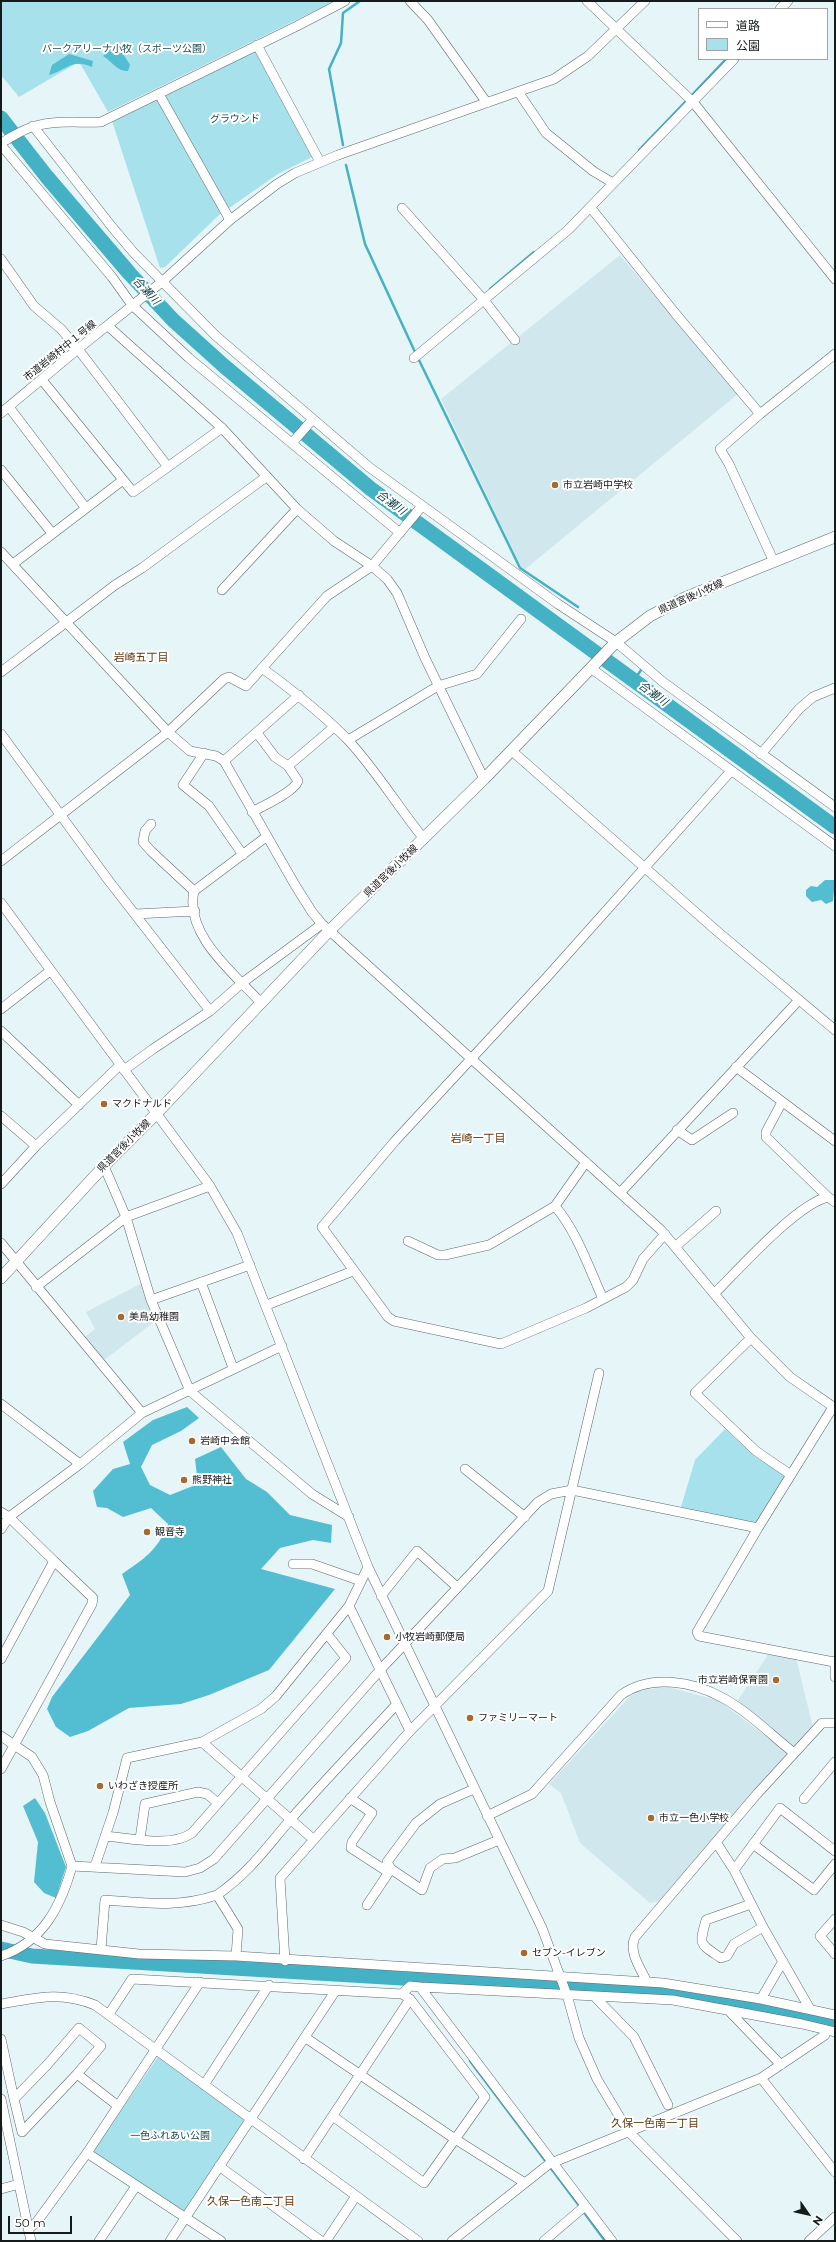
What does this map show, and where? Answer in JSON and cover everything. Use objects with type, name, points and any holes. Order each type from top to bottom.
[{"type":"main road","name":"県道宮後小牧線","points":[[1,1278],[104,1166],[156,1114],[261,1003],[326,927],[424,839],[592,669],[614,644],[650,616],[684,598],[835,537]]},
{"type":"street","points":[[345,1],[257,46],[100,122],[53,122],[31,127],[1,144],[112,278],[189,358],[402,531]]},
{"type":"street","points":[[410,1],[428,20],[487,103]]},
{"type":"street","points":[[587,1],[693,102],[835,279]]},
{"type":"street","name":"市道岩崎村中１号線","points":[[1,413],[163,281],[230,220],[277,184],[295,173],[320,162],[538,86],[569,70],[617,30],[645,1]]},
{"type":"street","points":[[257,46],[320,162]]},
{"type":"street","points":[[414,358],[481,296],[563,235],[591,208],[613,183],[733,60]]},
{"type":"street","points":[[519,93],[546,133],[587,167],[613,183]]},
{"type":"street","points":[[159,94],[230,220]]},
{"type":"street","points":[[31,127],[134,253],[216,336],[369,467],[420,508],[614,644],[663,682],[835,807]]},
{"type":"street","points":[[402,208],[481,296],[515,340]]},
{"type":"street","points":[[591,208],[675,313],[760,414]]},
{"type":"street","points":[[1,259],[34,306],[61,329],[78,349],[168,467]]},
{"type":"street","points":[[108,326],[222,428],[266,477],[298,509],[334,541],[372,566],[387,579],[397,593],[438,686],[484,779]]},
{"type":"street","points":[[774,562],[729,464],[720,449],[760,414],[835,354]]},
{"type":"street","points":[[42,380],[133,492],[222,428]]},
{"type":"street","points":[[9,407],[85,507]]},
{"type":"street","points":[[292,443],[313,419]]},
{"type":"street","points":[[1,470],[52,533]]},
{"type":"street","points":[[1,672],[266,477]]},
{"type":"street","points":[[13,564],[85,507],[123,480]]},
{"type":"street","points":[[1,861],[168,732],[224,679],[229,677],[246,686],[328,596],[372,566],[420,508]]},
{"type":"street","points":[[222,590],[298,509]]},
{"type":"street","points":[[1,552],[168,732],[190,751],[216,756],[224,761],[266,837],[312,912],[326,927],[665,1234],[751,1338],[790,1377],[834,1407],[790,1475],[697,1632],[699,1636],[835,1662],[835,1677]]},
{"type":"street","points":[[348,740],[438,686],[477,674],[521,620]]},
{"type":"street","points":[[262,668],[298,695],[348,740],[369,765],[424,839]]},
{"type":"street","points":[[592,669],[835,846]]},
{"type":"street","points":[[761,754],[799,709],[813,697],[835,688]]},
{"type":"street","points":[[224,761],[298,695]]},
{"type":"street","points":[[288,766],[334,727]]},
{"type":"street","points":[[252,812],[298,782],[288,766],[276,757],[257,733]]},
{"type":"street","points":[[1,734],[60,816],[210,1011]]},
{"type":"street","points":[[512,751],[798,1001],[833,1026]]},
{"type":"street","points":[[204,753],[183,785],[209,806],[243,855]]},
{"type":"street","points":[[665,1234],[643,1258],[629,1283],[603,1299],[508,1342],[494,1343],[394,1321],[388,1317],[322,1227],[395,1141],[731,771]]},
{"type":"street","points":[[151,824],[145,832],[143,842],[194,891]]},
{"type":"street","points":[[261,1003],[203,938],[198,929],[193,898],[194,891],[266,837]]},
{"type":"street","points":[[1,903],[210,1186],[237,1233],[267,1305],[368,1567],[542,1928],[560,1977],[579,2038],[597,2079],[628,2131],[737,2241]]},
{"type":"street","points":[[135,914],[195,910]]},
{"type":"street","points":[[1,1184],[36,1146],[122,1067],[210,1011],[242,983],[326,927]]},
{"type":"street","points":[[1,1009],[50,971]]},
{"type":"street","points":[[620,1193],[798,1001]]},
{"type":"street","points":[[1,1031],[79,1105]]},
{"type":"street","points":[[736,1067],[835,1141]]},
{"type":"street","points":[[782,1102],[766,1132],[766,1137],[832,1199]]},
{"type":"street","points":[[677,1130],[692,1140],[733,1113]]},
{"type":"street","points":[[1,1116],[36,1146]]},
{"type":"street","points":[[408,1242],[438,1255],[451,1255],[489,1245],[555,1206],[586,1162]]},
{"type":"street","points":[[104,1166],[126,1217],[151,1300],[190,1391],[312,1494],[349,1517]]},
{"type":"street","points":[[36,1287],[126,1217],[210,1186]]},
{"type":"street","points":[[715,1293],[781,1227],[818,1199],[832,1199]]},
{"type":"street","points":[[555,1206],[564,1216],[580,1246],[603,1299]]},
{"type":"street","points":[[675,1247],[716,1211]]},
{"type":"street","points":[[1,1243],[142,1414]]},
{"type":"street","points":[[151,1300],[250,1265]]},
{"type":"street","points":[[267,1305],[353,1271]]},
{"type":"street","points":[[201,1282],[233,1368]]},
{"type":"street","points":[[751,1338],[695,1393],[756,1452],[790,1475]]},
{"type":"street","points":[[1,1528],[5,1514],[80,1464],[142,1414],[233,1368],[282,1346]]},
{"type":"street","points":[[285,1961],[280,1878],[410,1731],[548,1591],[599,1373]]},
{"type":"street","points":[[1,1404],[80,1464]]},
{"type":"street","points":[[465,1469],[525,1516]]},
{"type":"street","points":[[72,1866],[95,1866],[185,1872],[200,1868],[219,1854],[269,1799],[380,1669],[538,1502],[551,1494],[572,1490],[758,1528]]},
{"type":"street","points":[[1,1769],[92,1604],[93,1598],[5,1514]]},
{"type":"street","points":[[381,1596],[417,1551],[457,1588]]},
{"type":"street","points":[[1,1659],[54,1561]]},
{"type":"street","points":[[293,1564],[312,1564],[361,1581]]},
{"type":"street","points":[[95,1866],[127,1758],[202,1742],[261,1709],[276,1696],[349,1606],[368,1567]]},
{"type":"street","points":[[349,1606],[410,1731]]},
{"type":"street","points":[[105,1836],[167,1841],[184,1838],[192,1833],[346,1658],[327,1634]]},
{"type":"street","points":[[487,1816],[532,1794],[621,1695],[633,1687],[662,1681],[694,1686],[723,1697],[794,1753]]},
{"type":"street","points":[[101,1949],[106,1900],[167,1905],[199,1901],[217,1895],[237,1881],[254,1865],[291,1820],[396,1705]]},
{"type":"street","points":[[647,1982],[633,1950],[632,1943],[716,1842],[794,1753],[822,1723],[835,1724]]},
{"type":"street","points":[[1,1736],[16,1744],[32,1757],[43,1776],[50,1802],[72,1866],[60,1902],[43,1928],[34,1938],[23,1946],[4,1955]]},
{"type":"street","points":[[202,1742],[243,1776],[313,1839]]},
{"type":"street","points":[[804,1799],[835,1762]]},
{"type":"street","points":[[474,1789],[440,1804],[416,1823],[387,1862],[391,1869],[422,1890],[430,1868],[443,1859],[455,1858],[499,1840]]},
{"type":"street","points":[[140,1839],[145,1804],[198,1792],[207,1794],[218,1803]]},
{"type":"street","points":[[350,1798],[372,1813],[352,1842],[351,1848],[385,1870],[391,1869]]},
{"type":"street","points":[[734,1870],[780,1808],[835,1851]]},
{"type":"street","points":[[716,1842],[734,1870],[763,1927],[810,2009]]},
{"type":"street","points":[[753,1844],[814,1890],[835,1864]]},
{"type":"street","points":[[367,1905],[391,1869]]},
{"type":"street","points":[[217,1895],[238,1929],[236,1956]]},
{"type":"street","points":[[751,1904],[706,1920],[701,1942],[703,1946],[721,1958],[726,1956],[734,1944],[763,1927]]},
{"type":"street","points":[[835,1919],[820,1936],[835,1954]]},
{"type":"street","points":[[1,1925],[45,1944],[139,1954],[236,1956],[285,1961],[663,1983],[761,1999],[810,2009],[834,2016],[830,2032],[761,2078],[552,2163],[524,2183],[452,2241]]},
{"type":"street","points":[[761,1999],[782,1961]]},
{"type":"street","points":[[109,2014],[132,1979],[269,1985],[406,1996],[484,2097],[424,2183],[334,2117]]},
{"type":"street","points":[[28,2229],[36,2224],[87,2153],[200,1982]]},
{"type":"street","points":[[204,2085],[269,1985]]},
{"type":"street","points":[[416,1986],[612,2241]]},
{"type":"street","points":[[304,2159],[334,2117],[406,1996],[416,1986],[566,1995],[656,1998],[728,2010],[830,2032]]},
{"type":"street","points":[[170,2241],[219,2166],[252,2120],[336,1990]]},
{"type":"street","points":[[1,2004],[60,1996],[90,2003],[109,2014],[304,2159],[418,2241]]},
{"type":"street","points":[[594,1996],[634,2037],[668,2105]]},
{"type":"street","points":[[728,2010],[781,2065]]},
{"type":"street","points":[[1,2039],[14,2099],[22,2132],[77,2074],[101,2046],[79,2028],[47,2065],[14,2099]]},
{"type":"street","points":[[306,2038],[360,2073],[455,2139],[524,2183]]},
{"type":"street","points":[[77,2074],[118,2106]]},
{"type":"street","points":[[761,2078],[835,2172]]},
{"type":"street","points":[[1,2099],[4,2131],[19,2184],[28,2229],[28,2240]]},
{"type":"street","points":[[87,2153],[221,2241]]},
{"type":"street","points":[[219,2166],[321,2241]]},
{"type":"street","points":[[1,2189],[19,2184]]},
{"type":"street","points":[[99,2241],[136,2186]]},
{"type":"street","points":[[326,2241],[356,2196]]},
{"type":"street","points":[[544,2241],[585,2206]]},
{"type":"street","points":[[809,2241],[835,2217]]},
{"type":"shaded area","points":[[113,47],[122,52],[130,65],[128,71],[121,70],[103,56]]},
{"type":"shaded area","points":[[69,54],[93,61],[92,67],[74,64],[49,75],[52,65]]},
{"type":"shaded area","name":"市立岩崎中学校","points":[[620,255],[738,394],[523,571],[441,399]]},
{"type":"shaded area","points":[[825,880],[835,880],[833,901],[826,904],[821,900],[812,902],[806,896],[806,890],[811,886],[817,887]]},
{"type":"shaded area","name":"美鳥幼稚園","points":[[142,1283],[154,1322],[103,1361],[84,1338],[95,1329],[86,1312]]},
{"type":"shaded area","points":[[187,1407],[199,1418],[181,1431],[152,1445],[141,1467],[150,1485],[170,1495],[198,1484],[195,1459],[221,1447],[246,1479],[267,1492],[290,1515],[332,1525],[331,1543],[313,1540],[280,1548],[261,1569],[335,1589],[269,1670],[209,1695],[181,1704],[129,1708],[88,1731],[70,1737],[56,1727],[47,1709],[52,1697],[130,1595],[122,1574],[150,1553],[160,1541],[168,1524],[151,1508],[123,1517],[107,1508],[97,1507],[93,1491],[113,1469],[130,1464],[123,1442],[153,1420]]},
{"type":"shaded area","name":"市立岩崎保育園","points":[[769,1653],[796,1658],[813,1727],[794,1748],[736,1703]]},
{"type":"shaded area","name":"市立一色小学校","points":[[668,1687],[720,1701],[787,1753],[659,1901],[650,1903],[580,1843],[561,1793],[549,1784],[635,1691]]},
{"type":"shaded area","points":[[35,1798],[45,1813],[66,1867],[56,1898],[44,1893],[34,1882],[38,1842],[23,1806]]},
{"type":"green space","name":"パークアリーナ小牧（スポーツ公園）","points":[[1,1],[335,1],[108,112],[81,65],[77,63],[19,97],[1,75]]},
{"type":"green space","name":"グラウンド","points":[[255,50],[312,157],[278,174],[219,215],[165,267],[160,268],[112,121]]},
{"type":"green space","points":[[725,1429],[754,1456],[785,1476],[756,1524],[681,1507],[695,1460]]},
{"type":"green space","name":"一色ふれあい公園","points":[[158,2057],[247,2120],[184,2213],[93,2151]]},
{"type":"waterway","points":[[343,145],[329,69],[341,43],[343,13],[360,1]]},
{"type":"waterway","points":[[690,97],[725,60]]},
{"type":"waterway","points":[[639,150],[687,100]]},
{"type":"waterway","name":"合瀬川","points":[[1,118],[47,177],[130,274],[173,320],[224,366],[371,489],[835,827]]},
{"type":"waterway","points":[[346,165],[365,244],[415,352]]},
{"type":"waterway","points":[[490,289],[534,252]]},
{"type":"waterway","points":[[418,358],[520,568],[578,607]]},
{"type":"waterway","points":[[635,679],[641,670]]},
{"type":"waterway","points":[[1,1949],[32,1956],[671,1994],[835,2026]]},
{"type":"waterway","points":[[408,1978],[412,1983]]},
{"type":"waterway","points":[[470,2061],[580,2207]]},
{"type":"waterway","points":[[583,2211],[605,2241]]},
{"type":"place","name":"市立岩崎中学校","points":[[555,485]]},
{"type":"place","name":"マクドナルド","points":[[104,1104]]},
{"type":"place","name":"美鳥幼稚園","points":[[121,1317]]},
{"type":"place","name":"岩崎中会館","points":[[192,1441]]},
{"type":"place","name":"熊野神社","points":[[184,1480]]},
{"type":"place","name":"観音寺","points":[[147,1532]]},
{"type":"place","name":"小牧岩崎郵便局","points":[[387,1637]]},
{"type":"place","name":"市立岩崎保育園","points":[[776,1680]]},
{"type":"place","name":"ファミリーマート","points":[[470,1718]]},
{"type":"place","name":"いわざき授産所","points":[[100,1786]]},
{"type":"place","name":"市立一色小学校","points":[[651,1818]]},
{"type":"place","name":"セブン-イレブン","points":[[524,1953]]},
{"type":"district","name":"岩崎五丁目","points":[[141,658]]},
{"type":"district","name":"岩崎一丁目","points":[[478,1139]]},
{"type":"district","name":"久保一色南一丁目","points":[[655,2124]]},
{"type":"district","name":"久保一色南二丁目","points":[[251,2202]]}]
